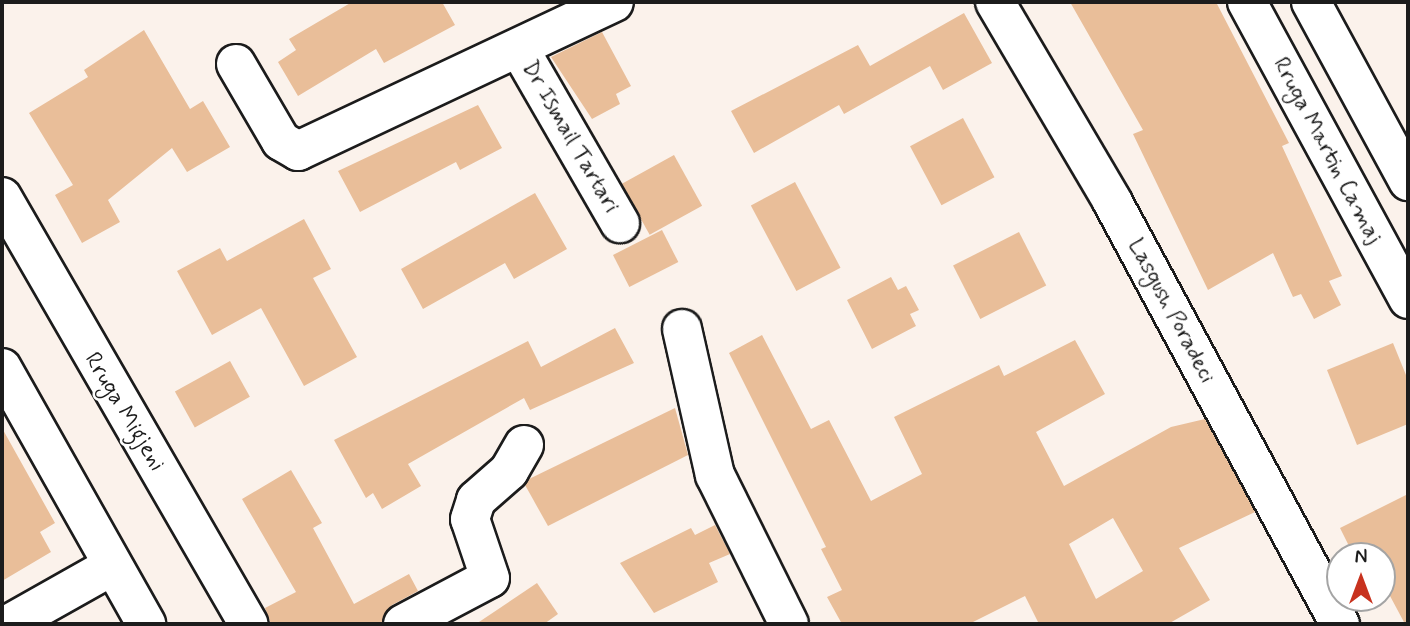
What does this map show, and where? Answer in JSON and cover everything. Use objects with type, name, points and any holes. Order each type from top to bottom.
[{"type":"main road","points":[[236,64],[281,141],[298,151],[520,50],[614,2]]},
{"type":"main road","name":"Lasgush Poradeci","points":[[995,2],[1112,201],[1340,624]]},
{"type":"main road","name":"Rruga Martin Camaj","points":[[1247,2],[1408,299]]},
{"type":"main road","points":[[1311,2],[1408,181]]},
{"type":"main road","name":"Dr Ismail Tartari","points":[[520,50],[620,223]]},
{"type":"main road","name":"Rruga Migjeni","points":[[2,197],[249,624]]},
{"type":"main road","points":[[682,329],[715,475],[789,624]]},
{"type":"main road","points":[[3,371],[146,624]]},
{"type":"main road","points":[[403,624],[490,578],[470,519],[476,500],[509,471],[524,445]]},
{"type":"main road","points":[[9,624],[112,566]]},
{"type":"building","points":[[352,2],[442,2],[455,25],[384,63],[376,49],[298,96],[278,62],[296,50],[289,39]]},
{"type":"building","points":[[1070,2],[1216,2],[1289,143],[1282,146],[1342,276],[1329,281],[1341,305],[1314,319],[1301,294],[1293,297],[1273,253],[1208,290],[1133,134],[1143,130]]},
{"type":"building","points":[[964,13],[992,63],[943,90],[930,66],[844,114],[839,105],[754,153],[731,111],[858,45],[870,66]]},
{"type":"building","points":[[144,30],[190,109],[203,101],[230,147],[187,172],[172,148],[108,200],[120,222],[82,243],[55,195],[73,185],[29,113],[88,77],[84,70]]},
{"type":"building","points":[[602,32],[631,86],[616,94],[620,104],[592,119],[551,57]]},
{"type":"building","points":[[478,105],[502,148],[460,170],[456,162],[360,212],[338,171]]},
{"type":"building","points":[[963,118],[994,177],[941,205],[910,146]]},
{"type":"building","points":[[674,155],[702,206],[650,235],[622,184]]},
{"type":"building","points":[[795,182],[841,268],[796,291],[751,205]]},
{"type":"building","points":[[535,193],[567,249],[514,279],[505,263],[423,309],[401,269]]},
{"type":"building","points":[[304,219],[331,269],[313,278],[357,357],[304,386],[261,308],[212,335],[177,271],[220,248],[227,261]]},
{"type":"building","points":[[662,230],[678,262],[629,287],[613,255]]},
{"type":"building","points":[[1019,232],[1046,285],[980,319],[953,266]]},
{"type":"building","points":[[891,277],[898,290],[906,286],[919,310],[910,314],[916,326],[872,349],[847,300]]},
{"type":"building","points":[[615,328],[634,363],[530,410],[524,398],[408,464],[421,486],[382,509],[373,493],[366,498],[334,440],[528,341],[541,367]]},
{"type":"building","points":[[762,335],[811,429],[829,420],[871,501],[922,474],[894,417],[999,365],[1004,376],[1075,340],[1105,394],[1036,432],[1064,486],[1171,427],[1205,419],[1255,512],[1179,548],[1210,600],[1168,624],[1039,624],[1025,596],[969,624],[842,624],[827,597],[842,590],[821,549],[826,547],[729,353]],"holes":[[[1113,518],[1143,571],[1096,599],[1069,544]]]},
{"type":"building","points":[[1393,343],[1408,380],[1408,424],[1357,445],[1327,370]]},
{"type":"building","points":[[230,361],[250,397],[195,427],[175,392]]},
{"type":"building","points":[[675,408],[688,455],[548,526],[525,485],[529,479]]},
{"type":"building","points":[[2,428],[55,523],[40,532],[51,552],[2,581]]},
{"type":"building","points":[[291,470],[322,523],[313,528],[354,604],[409,574],[418,591],[392,605],[381,624],[271,624],[265,608],[296,592],[242,499]]},
{"type":"building","points":[[1408,494],[1408,624],[1405,624],[1396,607],[1396,542],[1347,542],[1340,528]]},
{"type":"building","points":[[715,525],[730,554],[709,563],[718,582],[654,613],[620,563],[691,528],[695,535]]},
{"type":"building","points":[[537,583],[558,614],[544,624],[476,624]]}]
